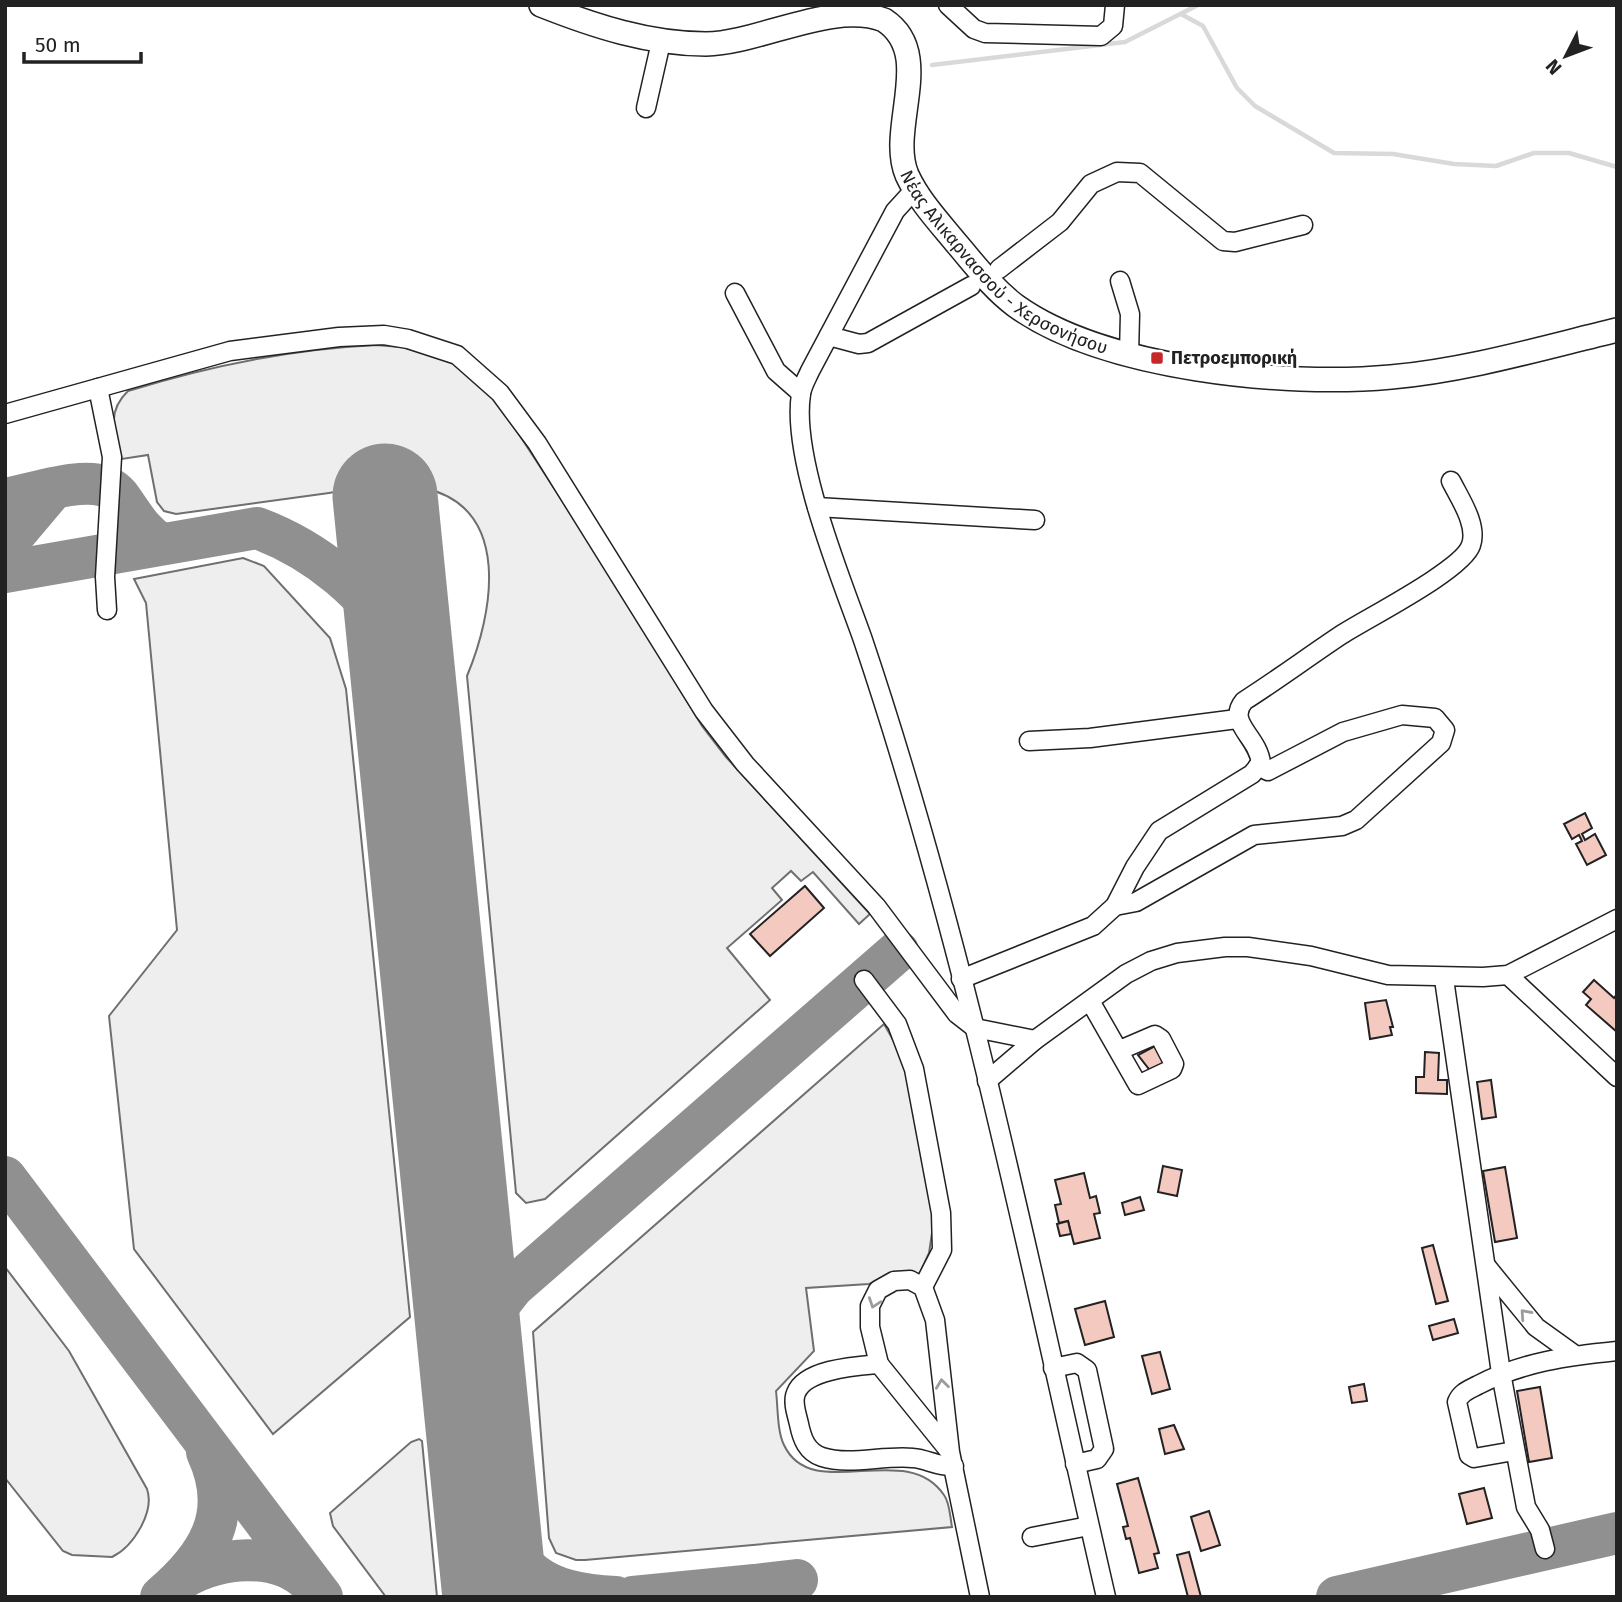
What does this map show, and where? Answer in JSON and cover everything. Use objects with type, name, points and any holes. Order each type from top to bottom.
[{"type":"main road","name":"Νέας Αλικαρνασσού - Χερσονήσου","points":[[541,5],[636,37],[661,42],[712,44],[833,11],[860,8],[890,24],[900,36],[907,54],[900,146],[905,169],[915,188],[976,266],[1014,304],[1056,330],[1129,354],[1211,370],[1308,379],[1368,379],[1475,364],[1617,330]]},
{"type":"street","points":[[948,5],[964,22],[985,33],[1101,36],[1113,26],[1115,5]]},
{"type":"street","points":[[646,108],[661,42]]},
{"type":"street","points":[[999,269],[1060,222],[1091,184],[1117,172],[1140,173],[1223,241],[1235,242],[1303,225]]},
{"type":"street","points":[[915,188],[895,211],[801,393],[804,447],[817,507],[916,802],[975,1028],[1106,1597]]},
{"type":"street","points":[[1120,281],[1130,314],[1129,354]]},
{"type":"street","points":[[830,336],[859,344],[868,343],[971,286]]},
{"type":"street","points":[[735,293],[776,371],[801,393]]},
{"type":"street","points":[[5,414],[230,351],[339,337],[384,335],[424,342],[471,365],[500,393],[537,443],[704,712],[745,764],[876,906],[941,996],[975,1028],[1035,1040]]},
{"type":"street","points":[[98,388],[112,457],[105,577],[107,610]]},
{"type":"street","points":[[961,979],[1093,926],[1115,906],[1135,867],[1159,831],[1173,820],[1237,785],[1258,766],[1260,751],[1237,719],[1238,708],[1244,701],[1464,557],[1474,534],[1451,481]]},
{"type":"street","points":[[817,507],[1035,520]]},
{"type":"street","points":[[1115,906],[1136,902],[1254,835],[1342,826],[1356,820],[1441,743],[1445,730],[1435,718],[1402,715],[1343,732],[1268,771],[1258,766]]},
{"type":"street","points":[[1030,741],[1090,738],[1237,719]]},
{"type":"street","points":[[987,1081],[1035,1040],[1126,974],[1151,961],[1177,953],[1225,947],[1311,956],[1388,975],[1444,979],[1508,975],[1617,919]]},
{"type":"street","points":[[1508,975],[1617,1077]]},
{"type":"street","points":[[1444,979],[1500,1373],[1525,1507],[1540,1530],[1545,1549]]},
{"type":"street","points":[[864,980],[897,1024],[914,1069],[941,1213],[942,1250],[922,1287]]},
{"type":"street","points":[[1090,1001],[1120,1050]]},
{"type":"street","points":[[1484,1263],[1536,1327],[1575,1355]]},
{"type":"street","points":[[952,1459],[878,1364],[870,1327],[870,1306],[878,1290],[894,1281],[910,1280],[922,1287],[935,1320],[952,1459],[980,1597]]},
{"type":"street","points":[[1514,1451],[1474,1458],[1466,1449],[1459,1398],[1500,1373],[1544,1359],[1617,1351]]},
{"type":"street","points":[[1053,1368],[1077,1363],[1087,1370],[1104,1449],[1097,1459],[1075,1464]]},
{"type":"street","points":[[878,1364],[818,1374],[802,1384],[796,1393],[795,1404],[801,1437],[810,1451],[843,1461],[871,1457],[915,1458],[939,1467],[952,1459]]},
{"type":"street","points":[[1032,1537],[1089,1526]]},
{"type":"shaded area","points":[[376,345],[412,348],[441,357],[463,368],[485,388],[509,419],[610,574],[702,726],[726,757],[870,914],[859,924],[813,872],[801,881],[791,871],[772,888],[782,900],[727,948],[770,1000],[545,1199],[526,1203],[516,1193],[467,676],[484,623],[489,566],[484,540],[472,517],[452,499],[424,488],[401,485],[176,514],[164,511],[157,502],[148,455],[122,459],[115,431],[114,415],[128,391],[250,360],[313,350]]},
{"type":"shaded area","points":[[243,558],[264,566],[330,638],[346,689],[410,1317],[273,1434],[134,1249],[109,1016],[177,930],[146,603],[134,579]]},
{"type":"shaded area","points":[[884,1024],[904,1059],[934,1220],[929,1253],[919,1275],[895,1273],[869,1284],[806,1288],[814,1351],[776,1391],[779,1426],[784,1445],[797,1462],[815,1470],[884,1470],[907,1472],[927,1479],[946,1498],[952,1527],[585,1560],[576,1560],[556,1553],[549,1538],[533,1332]]},
{"type":"shaded area","points":[[5,1267],[69,1351],[147,1489],[148,1508],[140,1528],[127,1545],[112,1557],[72,1555],[63,1551],[5,1478]]},
{"type":"shaded area","points":[[419,1439],[422,1441],[437,1597],[386,1597],[333,1526],[330,1513],[411,1442]]},
{"type":"building","points":[[1585,813],[1592,828],[1582,834],[1585,840],[1595,834],[1606,855],[1587,865],[1576,844],[1582,841],[1579,835],[1572,839],[1564,824]]},
{"type":"building","points":[[805,886],[824,908],[770,956],[750,934]]},
{"type":"building","points":[[1594,980],[1614,998],[1617,994],[1617,1032],[1586,1005],[1591,999],[1583,992]]},
{"type":"building","points":[[1386,1000],[1393,1027],[1390,1027],[1392,1035],[1370,1039],[1365,1003]]},
{"type":"building","points":[[1155,1046],[1165,1066],[1152,1073],[1138,1055]]},
{"type":"building","points":[[1425,1052],[1439,1053],[1438,1080],[1447,1080],[1447,1094],[1416,1093],[1416,1077],[1424,1077]]},
{"type":"building","points":[[1491,1080],[1496,1117],[1482,1119],[1477,1082]]},
{"type":"building","points":[[1163,1166],[1182,1170],[1177,1196],[1158,1192]]},
{"type":"building","points":[[1505,1167],[1517,1238],[1495,1242],[1483,1171]]},
{"type":"building","points":[[1084,1173],[1090,1198],[1096,1196],[1100,1213],[1094,1214],[1100,1238],[1074,1244],[1068,1221],[1059,1223],[1055,1205],[1061,1204],[1055,1180]]},
{"type":"building","points":[[1140,1197],[1144,1210],[1125,1215],[1122,1203]]},
{"type":"building","points":[[1068,1221],[1071,1234],[1060,1236],[1057,1224]]},
{"type":"building","points":[[1433,1245],[1448,1301],[1436,1304],[1422,1248]]},
{"type":"building","points":[[1105,1301],[1114,1337],[1085,1345],[1075,1309]]},
{"type":"building","points":[[1454,1319],[1458,1333],[1433,1340],[1429,1326]]},
{"type":"building","points":[[1160,1352],[1170,1389],[1152,1394],[1142,1356]]},
{"type":"building","points":[[1364,1384],[1367,1401],[1352,1403],[1349,1387]]},
{"type":"building","points":[[1540,1387],[1552,1458],[1529,1462],[1517,1391]]},
{"type":"building","points":[[1174,1425],[1184,1449],[1165,1454],[1159,1429]]},
{"type":"building","points":[[1138,1478],[1159,1553],[1154,1554],[1158,1568],[1139,1573],[1130,1538],[1126,1539],[1123,1527],[1128,1526],[1117,1484]]},
{"type":"building","points":[[1484,1488],[1492,1518],[1467,1524],[1459,1494]]},
{"type":"building","points":[[1209,1511],[1220,1545],[1201,1551],[1191,1517]]},
{"type":"building","points":[[1189,1552],[1201,1597],[1188,1597],[1177,1555]]},
{"type":"waterway","points":[[932,65],[1125,42],[1198,5]]},
{"type":"waterway","points":[[1181,14],[1203,26],[1237,88],[1255,106],[1334,153],[1393,154],[1454,164],[1496,166],[1534,153],[1569,153],[1617,167]]},
{"type":"taxiway","points":[[5,499],[65,486],[97,484],[109,488],[119,496],[143,529],[161,544]]},
{"type":"taxiway","points":[[9,541],[52,490]]},
{"type":"taxiway","points":[[5,572],[257,528],[300,548],[340,576],[374,610],[400,650]]},
{"type":"taxiway","points":[[473,1378],[479,1330],[513,1287],[898,951]]},
{"type":"taxiway","points":[[5,1177],[322,1597]]},
{"type":"taxiway","points":[[161,1597],[178,1582],[204,1550],[218,1515],[219,1495],[207,1452]]},
{"type":"taxiway","points":[[486,1504],[508,1546],[534,1574],[568,1591],[616,1597]]},
{"type":"taxiway","points":[[1337,1597],[1617,1533]]},
{"type":"taxiway","points":[[183,1578],[213,1565],[248,1560],[281,1565],[297,1572],[310,1583]]},
{"type":"taxiway","points":[[788,1597],[755,1585],[797,1580]]},
{"type":"taxiway","points":[[633,1597],[755,1585]]},
{"type":"runway","points":[[385,496],[495,1597]]},
{"type":"place","name":"Πετροεμπορική","points":[[1157,358]]}]
